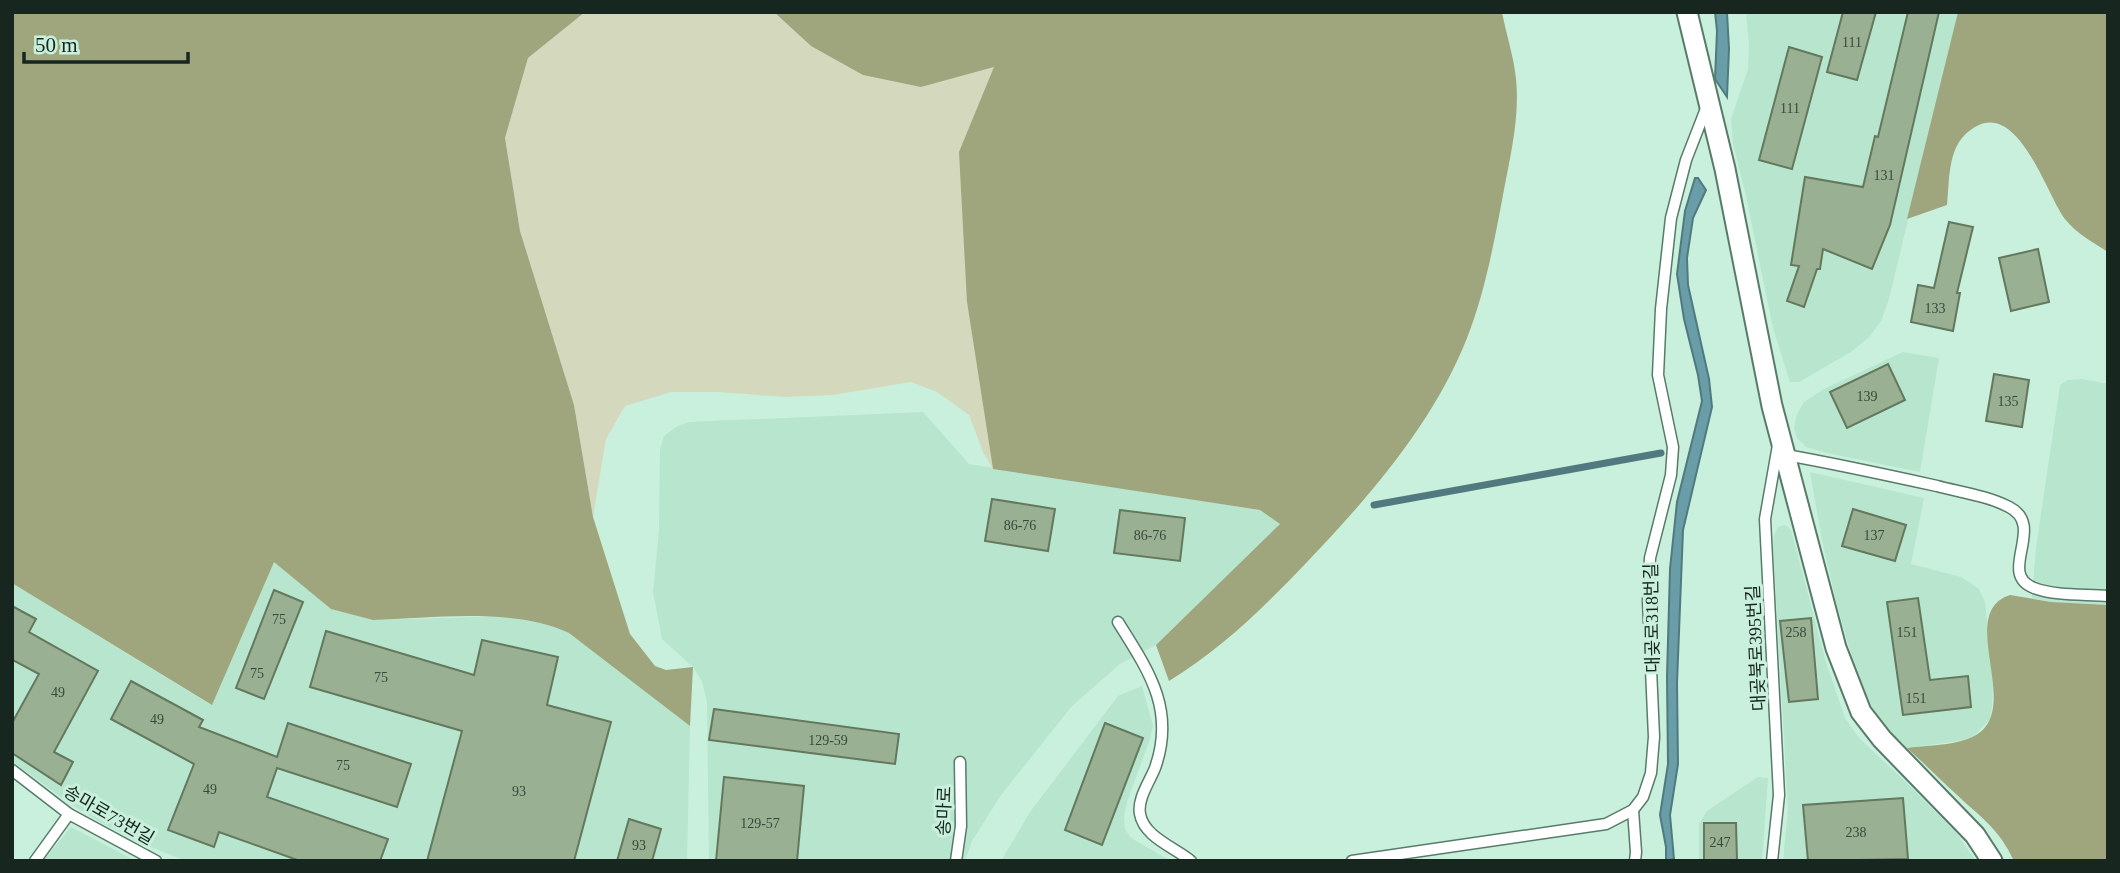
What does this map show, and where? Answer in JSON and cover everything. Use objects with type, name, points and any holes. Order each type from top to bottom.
[{"type":"street","points":[[1687,12],[1709,102],[1779,434],[1836,648],[1861,712],[1882,739],[1975,835],[1992,861]]},
{"type":"lane","name":"대곶로318번길","points":[[1633,810],[1643,797],[1651,773],[1654,737],[1648,601],[1650,558],[1671,475],[1673,447],[1658,375],[1661,309],[1671,218],[1686,160],[1709,102]]},
{"type":"lane","name":"대곶북로395번길","points":[[1772,861],[1779,795],[1765,519],[1779,434]]},
{"type":"lane","points":[[1786,455],[1923,483],[2007,506],[2020,514],[2025,526],[2018,568],[2022,580],[2032,588],[2108,596]]},
{"type":"lane","points":[[1118,622],[1148,670],[1157,692],[1163,723],[1161,751],[1140,801],[1140,814],[1145,826],[1159,839],[1191,861]]},
{"type":"lane","name":"송마로","points":[[956,861],[961,826],[960,762]]},
{"type":"lane","name":"송마로73번길","points":[[12,770],[69,814],[156,861]]},
{"type":"lane","points":[[1352,861],[1606,824],[1633,810],[1636,852],[1634,861]]},
{"type":"lane","points":[[35,861],[69,814]]},
{"type":"shaded area","points":[[12,12],[585,12],[528,58],[505,138],[520,231],[574,405],[593,517],[630,634],[655,666],[666,670],[693,667],[690,726],[569,633],[547,625],[499,617],[447,616],[373,620],[331,609],[274,562],[212,705],[12,583]]},
{"type":"shaded area","points":[[585,12],[774,12],[811,46],[921,87],[994,67],[967,302],[993,469],[983,452],[969,415],[937,392],[911,382],[833,395],[785,397],[671,392],[625,406],[606,439],[593,517],[574,405],[520,231],[505,138],[528,58]]},
{"type":"shaded area","points":[[774,12],[1502,12],[1516,79],[1514,137],[1484,285],[1467,338],[1453,369],[1419,428],[1398,457],[1331,536],[1243,626],[1169,681],[1156,645],[1280,524],[1260,510],[993,469],[967,302],[959,152],[994,67],[921,87],[863,75],[811,46]]},
{"type":"shaded area","points":[[1746,12],[1958,12],[1889,299],[1881,321],[1869,337],[1851,352],[1799,382],[1790,382],[1773,328],[1733,144],[1731,119],[1748,69]]},
{"type":"shaded area","points":[[1958,12],[2108,12],[2108,252],[2069,224],[2018,139],[2005,127],[1991,123],[1975,127],[1959,142],[1952,161],[1947,205],[1907,219]]},
{"type":"shaded area","points":[[1903,352],[1939,358],[1920,472],[1827,453],[1806,447],[1797,438],[1794,428],[1797,414],[1804,402],[1824,389]]},
{"type":"shaded area","points":[[2082,379],[2108,384],[2108,605],[2051,602],[2032,598],[2036,548],[2060,385],[2068,380]]},
{"type":"shaded area","points":[[923,412],[969,464],[1260,510],[1280,524],[1156,645],[1120,664],[1072,706],[1001,795],[972,841],[965,861],[709,861],[707,702],[702,681],[693,667],[662,639],[653,592],[659,531],[660,450],[664,436],[689,422]]},
{"type":"shaded area","points":[[1810,472],[1924,498],[1911,564],[1961,577],[1979,589],[1985,602],[1993,680],[1992,707],[1990,719],[1974,736],[1959,741],[1907,748],[1885,726],[1872,707],[1856,672],[1836,601]]},
{"type":"shaded area","points":[[1785,525],[1791,530],[1826,662],[1845,718],[1859,738],[1956,833],[1976,861],[1783,861],[1788,809],[1773,544],[1778,527]]},
{"type":"shaded area","points":[[274,561],[331,609],[373,620],[511,616],[550,624],[569,633],[690,726],[687,861],[186,861],[100,822],[12,761],[12,583],[211,705]]},
{"type":"shaded area","points":[[2010,595],[2051,602],[2108,605],[2108,861],[2014,861],[2002,840],[1988,824],[1907,748],[1968,739],[1989,722],[1993,704],[1993,683],[1987,640],[1988,621],[1995,605]]},
{"type":"shaded area","points":[[1142,686],[1153,726],[1127,802],[1125,829],[1131,838],[1171,861],[1001,861],[1030,812],[1118,696]]},
{"type":"shaded area","points":[[1758,777],[1768,778],[1762,861],[1699,861],[1699,824],[1707,811]]},
{"type":"shaded area","points":[[71,827],[136,861],[43,861]]},
{"type":"water","points":[[1715,12],[1727,12],[1727,97],[1715,79]]},
{"type":"water","points":[[1695,178],[1698,178],[1706,190],[1693,218],[1687,258],[1688,285],[1709,379],[1712,407],[1683,530],[1677,683],[1678,764],[1670,815],[1674,859],[1666,861],[1660,815],[1668,764],[1670,569],[1677,502],[1702,401],[1677,274],[1685,211]]},
{"type":"building","points":[[1843,12],[1876,12],[1857,80],[1827,72]]},
{"type":"building","points":[[1908,12],[1939,12],[1890,225],[1872,269],[1823,249],[1820,269],[1817,269],[1804,307],[1787,301],[1799,266],[1791,265],[1805,177],[1863,187]]},
{"type":"building","points":[[1789,47],[1822,57],[1792,169],[1759,160]]},
{"type":"building","points":[[1949,222],[1973,227],[1957,293],[1960,293],[1953,331],[1911,322],[1918,285],[1934,288]]},
{"type":"building","points":[[2038,249],[2049,302],[2011,311],[1999,258]]},
{"type":"building","points":[[1888,364],[1905,400],[1847,428],[1830,392]]},
{"type":"building","points":[[1994,374],[2029,380],[2022,427],[1986,421]]},
{"type":"building","points":[[992,499],[1055,509],[1048,551],[985,541]]},
{"type":"building","points":[[1853,509],[1906,525],[1895,561],[1842,546]]},
{"type":"building","points":[[1120,510],[1185,518],[1180,561],[1114,553]]},
{"type":"building","points":[[274,590],[303,602],[264,699],[236,688]]},
{"type":"building","points":[[1918,598],[1930,680],[1968,676],[1971,707],[1903,715],[1887,602]]},
{"type":"building","points":[[12,606],[36,619],[29,632],[98,671],[54,752],[73,762],[61,785],[12,753],[12,723],[39,674],[13,660],[12,662]]},
{"type":"building","points":[[1811,618],[1818,699],[1789,702],[1780,621]]},
{"type":"building","points":[[326,631],[474,675],[482,640],[558,657],[547,705],[611,722],[574,861],[427,861],[462,731],[310,687]]},
{"type":"building","points":[[131,681],[203,720],[199,727],[277,757],[288,723],[411,764],[397,807],[277,768],[267,797],[388,839],[380,861],[300,861],[219,832],[214,847],[168,830],[194,764],[111,719]]},
{"type":"building","points":[[714,709],[899,734],[895,764],[709,740]]},
{"type":"building","points":[[1105,723],[1143,738],[1102,845],[1065,830]]},
{"type":"building","points":[[724,777],[804,786],[797,861],[716,861]]},
{"type":"building","points":[[1903,798],[1908,859],[1808,861],[1803,805]]},
{"type":"building","points":[[629,819],[661,829],[652,861],[617,861]]},
{"type":"building","points":[[1704,823],[1736,823],[1737,861],[1704,861]]},
{"type":"waterway","points":[[1374,505],[1661,453]]}]
